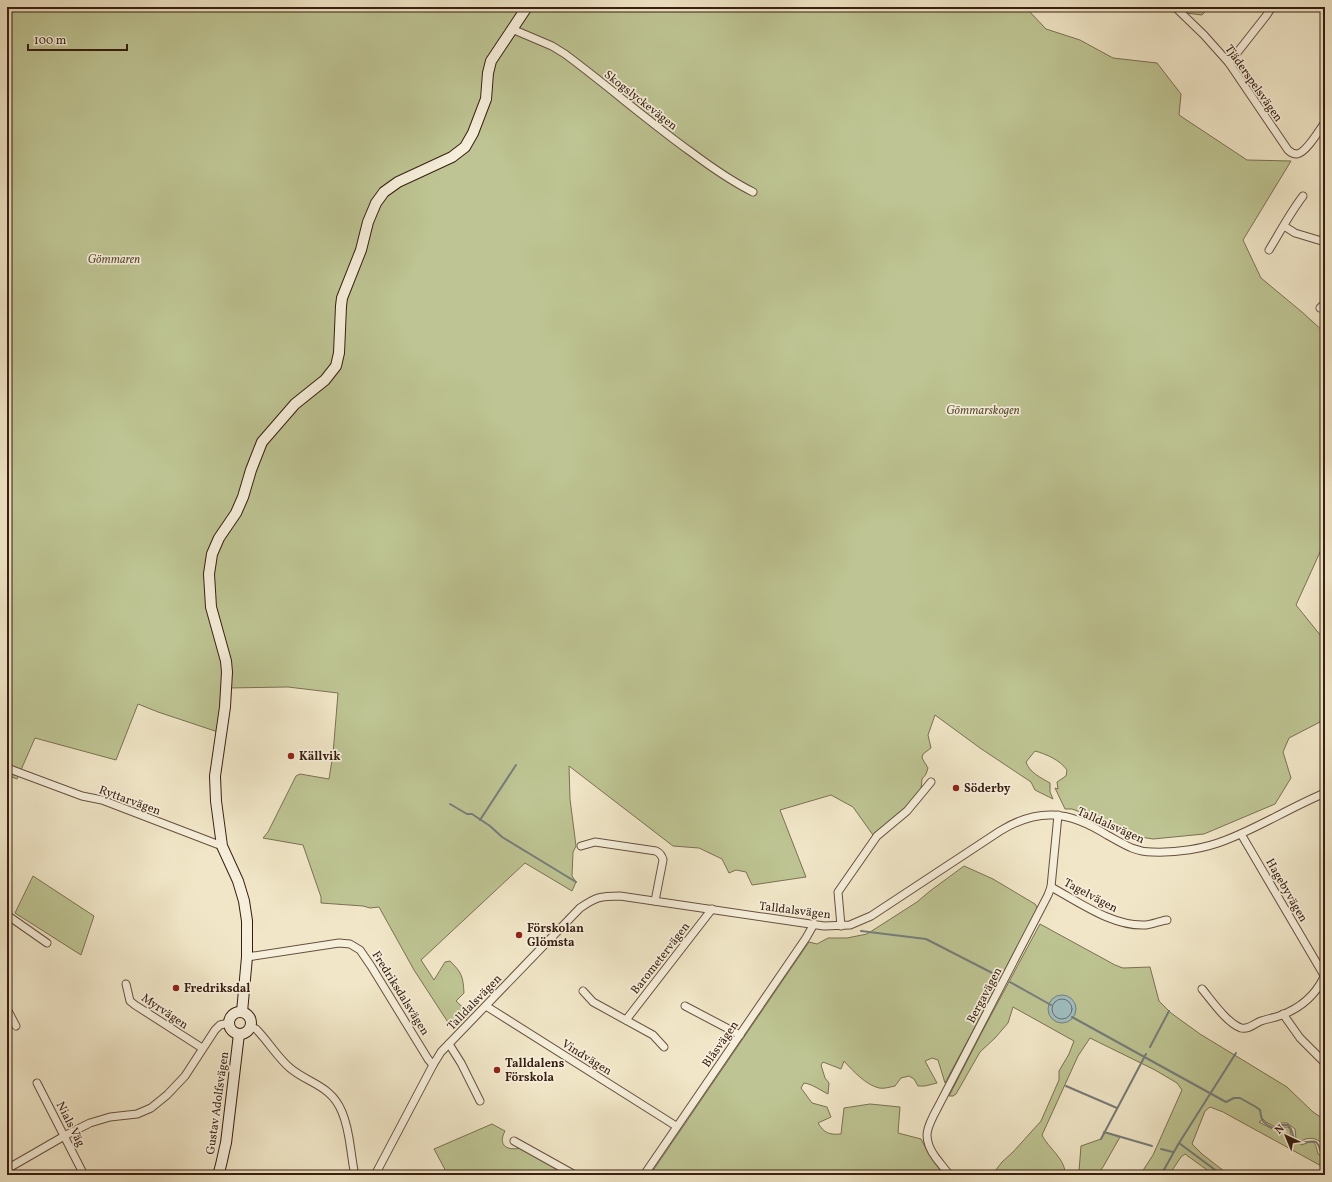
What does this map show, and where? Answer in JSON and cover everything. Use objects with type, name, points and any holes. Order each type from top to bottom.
[{"type":"street","points":[[242,1012],[248,934],[244,901],[238,881],[222,846],[216,801],[215,776],[225,707],[227,672],[226,662],[212,607],[209,574],[212,554],[236,513],[262,442],[295,404],[325,380],[336,366],[339,353],[342,298],[361,250],[368,222],[376,203],[384,192],[398,182],[448,159],[465,147],[473,133],[486,99],[488,73],[491,61],[527,7]]},
{"type":"street","name":"Tjäderspelsvägen","points":[[1175,7],[1204,35],[1229,63],[1288,150],[1297,154],[1301,153],[1309,145],[1325,123]]},
{"type":"street","points":[[1229,63],[1272,7]]},
{"type":"street","name":"Skogslyckevägen","points":[[512,29],[552,46],[565,54],[676,142],[733,182],[753,192]]},
{"type":"street","points":[[1269,250],[1290,214],[1303,196]]},
{"type":"street","points":[[1284,226],[1295,233],[1325,242]]},
{"type":"street","name":"Ryttarvägen","points":[[7,768],[82,796],[102,800],[222,846]]},
{"type":"street","points":[[840,926],[838,892],[877,836],[907,811],[931,782]]},
{"type":"street","name":"Talldalsvägen","points":[[376,1175],[441,1052],[580,908],[596,898],[620,896],[824,926],[850,925],[871,916],[1012,823],[1029,817],[1058,815],[1083,822],[1138,851],[1169,852],[1195,849],[1225,841],[1325,793]]},
{"type":"street","name":"Bergavägen","points":[[950,1175],[929,1146],[927,1137],[929,1125],[1045,903],[1051,887],[1058,815]]},
{"type":"street","name":"Hagebyvägen","points":[[1241,834],[1325,977]]},
{"type":"street","points":[[581,846],[595,842],[656,851],[659,853],[662,856],[662,860],[655,901]]},
{"type":"street","name":"Tagelvägen","points":[[1051,887],[1104,916],[1122,923],[1146,925],[1167,920]]},
{"type":"street","name":"Barometervägen","points":[[626,1020],[712,909]]},
{"type":"street","points":[[7,915],[47,943]]},
{"type":"street","name":"Blåsvägen","points":[[644,1175],[676,1126],[806,938],[814,924]]},
{"type":"street","name":"Fredriksdalsvägen","points":[[247,957],[339,943],[355,946],[360,950],[371,966],[433,1065]]},
{"type":"street","points":[[1202,989],[1226,1017],[1233,1023],[1243,1028],[1247,1028],[1260,1021],[1283,1014],[1296,1008],[1310,998],[1325,977]]},
{"type":"street","name":"Myrvägen","points":[[126,984],[130,1001],[202,1048]]},
{"type":"street","points":[[583,991],[593,1002],[653,1035],[664,1047]]},
{"type":"street","name":"Vindvägen","points":[[486,1006],[676,1126]]},
{"type":"street","points":[[685,1006],[740,1035]]},
{"type":"street","points":[[7,1009],[16,1026]]},
{"type":"street","points":[[242,1012],[248,1016],[251,1022],[251,1027],[247,1031],[239,1034],[234,1033],[229,1023],[231,1018],[236,1013],[242,1012]]},
{"type":"street","points":[[1283,1014],[1303,1042],[1325,1063]]},
{"type":"street","points":[[8,1167],[64,1136],[97,1121],[110,1117],[137,1114],[151,1108],[167,1095],[185,1076],[215,1030],[220,1025],[229,1023]]},
{"type":"street","points":[[251,1027],[256,1029],[289,1067],[321,1086],[338,1104],[350,1136],[355,1175]]},
{"type":"street","name":"Gustav Adolfsvägen","points":[[218,1175],[226,1143],[239,1034]]},
{"type":"street","points":[[449,1044],[461,1063],[480,1101]]},
{"type":"street","name":"Nials Väg","points":[[37,1083],[84,1175]]},
{"type":"street","points":[[514,1142],[575,1175]]},
{"type":"green space","name":"Gömmarskogen","points":[[7,7],[1027,7],[1046,29],[1080,40],[1113,58],[1157,63],[1181,94],[1179,115],[1247,160],[1291,161],[1243,240],[1261,278],[1325,333],[1325,541],[1296,605],[1325,641],[1325,687],[1320,722],[1289,738],[1283,752],[1291,778],[1275,804],[1204,834],[1153,839],[1128,835],[1086,814],[1072,809],[1065,809],[1055,788],[1058,789],[1057,782],[1066,776],[1067,770],[1057,760],[1035,751],[1026,762],[1033,772],[1050,783],[1050,792],[1053,799],[1035,790],[1031,782],[980,748],[935,715],[928,735],[931,748],[923,754],[922,758],[928,768],[922,779],[921,789],[913,801],[873,835],[853,807],[831,795],[780,810],[806,877],[752,885],[746,872],[736,870],[729,873],[722,859],[699,848],[673,846],[569,766],[570,799],[576,846],[573,852],[572,876],[576,882],[572,891],[525,863],[421,960],[434,980],[445,962],[450,961],[461,975],[464,993],[456,1001],[470,1014],[453,1030],[414,970],[379,907],[370,908],[363,906],[321,903],[321,897],[303,845],[263,838],[268,832],[296,776],[300,774],[329,779],[333,754],[338,693],[288,687],[227,688],[221,733],[138,704],[116,760],[35,738],[17,779],[7,775]]},
{"type":"green space","points":[[1179,7],[1209,7],[1202,15],[1186,13]]},
{"type":"green space","points":[[964,866],[993,879],[1035,904],[1038,909],[945,1083],[938,1060],[932,1058],[925,1061],[937,1083],[918,1086],[914,1079],[909,1076],[901,1078],[895,1086],[883,1088],[869,1084],[844,1061],[841,1069],[823,1062],[821,1065],[825,1078],[829,1083],[828,1094],[804,1083],[801,1088],[812,1103],[827,1107],[831,1117],[818,1123],[822,1129],[830,1134],[841,1134],[844,1108],[870,1104],[900,1107],[898,1133],[921,1139],[930,1156],[944,1175],[650,1175],[809,942],[817,944],[828,938],[847,938],[867,934],[917,902]]},
{"type":"green space","points":[[33,876],[94,916],[81,955],[15,913]]},
{"type":"green space","points":[[1040,924],[1115,965],[1123,968],[1150,967],[1159,1001],[1171,1013],[1200,1034],[1287,1087],[1313,1112],[1325,1120],[1325,1154],[1322,1153],[1322,1144],[1318,1140],[1309,1138],[1301,1141],[1296,1139],[1295,1129],[1287,1123],[1281,1123],[1275,1127],[1263,1119],[1259,1122],[1274,1130],[1282,1127],[1288,1127],[1292,1139],[1302,1145],[1310,1142],[1314,1143],[1318,1154],[1325,1158],[1325,1168],[1223,1112],[1210,1107],[1205,1111],[1192,1144],[1202,1154],[1229,1175],[1214,1175],[1185,1154],[1181,1157],[1169,1175],[1140,1175],[1153,1155],[1182,1090],[1177,1083],[1155,1070],[1090,1038],[1078,1056],[1042,1135],[1063,1164],[1065,1175],[995,1175],[995,1171],[1002,1162],[1041,1121],[1059,1080],[1059,1071],[1069,1054],[1074,1041],[1013,1007],[1008,1023],[980,1052],[956,1094],[949,1096]]},
{"type":"green space","points":[[492,1124],[505,1131],[502,1140],[503,1144],[508,1148],[521,1148],[569,1175],[448,1175],[434,1149]]},
{"type":"green space","points":[[1104,1132],[1120,1137],[1103,1167],[1097,1175],[1080,1172],[1081,1146],[1101,1139]]},
{"type":"water","points":[[1062,995],[1072,999],[1076,1009],[1072,1019],[1062,1023],[1052,1019],[1048,1009],[1052,999]]},
{"type":"waterway","points":[[480,820],[516,765]]},
{"type":"waterway","points":[[450,804],[467,814],[472,814],[490,826],[502,837],[576,882]]},
{"type":"waterway","points":[[861,931],[926,939],[1004,979]]},
{"type":"waterway","points":[[1010,982],[1051,1005]]},
{"type":"waterway","points":[[1150,1047],[1169,1011]]},
{"type":"waterway","points":[[1072,1017],[1226,1102],[1234,1098],[1240,1098],[1260,1110],[1262,1120],[1265,1123],[1275,1129],[1281,1125],[1288,1125],[1294,1138],[1298,1142],[1316,1142],[1321,1153],[1325,1156]]},
{"type":"waterway","points":[[1161,1175],[1179,1143],[1236,1053]]},
{"type":"waterway","points":[[1101,1139],[1146,1054]]},
{"type":"waterway","points":[[1066,1086],[1117,1108]]},
{"type":"waterway","points":[[1104,1132],[1152,1146]]},
{"type":"waterway","points":[[1179,1143],[1222,1175]]},
{"type":"waterway","points":[[1161,1149],[1173,1152]]},
{"type":"place","name":"Källvik","points":[[291,756]]},
{"type":"place","name":"Söderby","points":[[956,788]]},
{"type":"place","name":"Förskolan Glömsta","points":[[519,935]]},
{"type":"place","name":"Fredriksdal","points":[[176,988]]},
{"type":"place","name":"Talldalens Förskola","points":[[497,1070]]},
{"type":"park label","name":"Gömmaren","points":[[114,259]]}]
